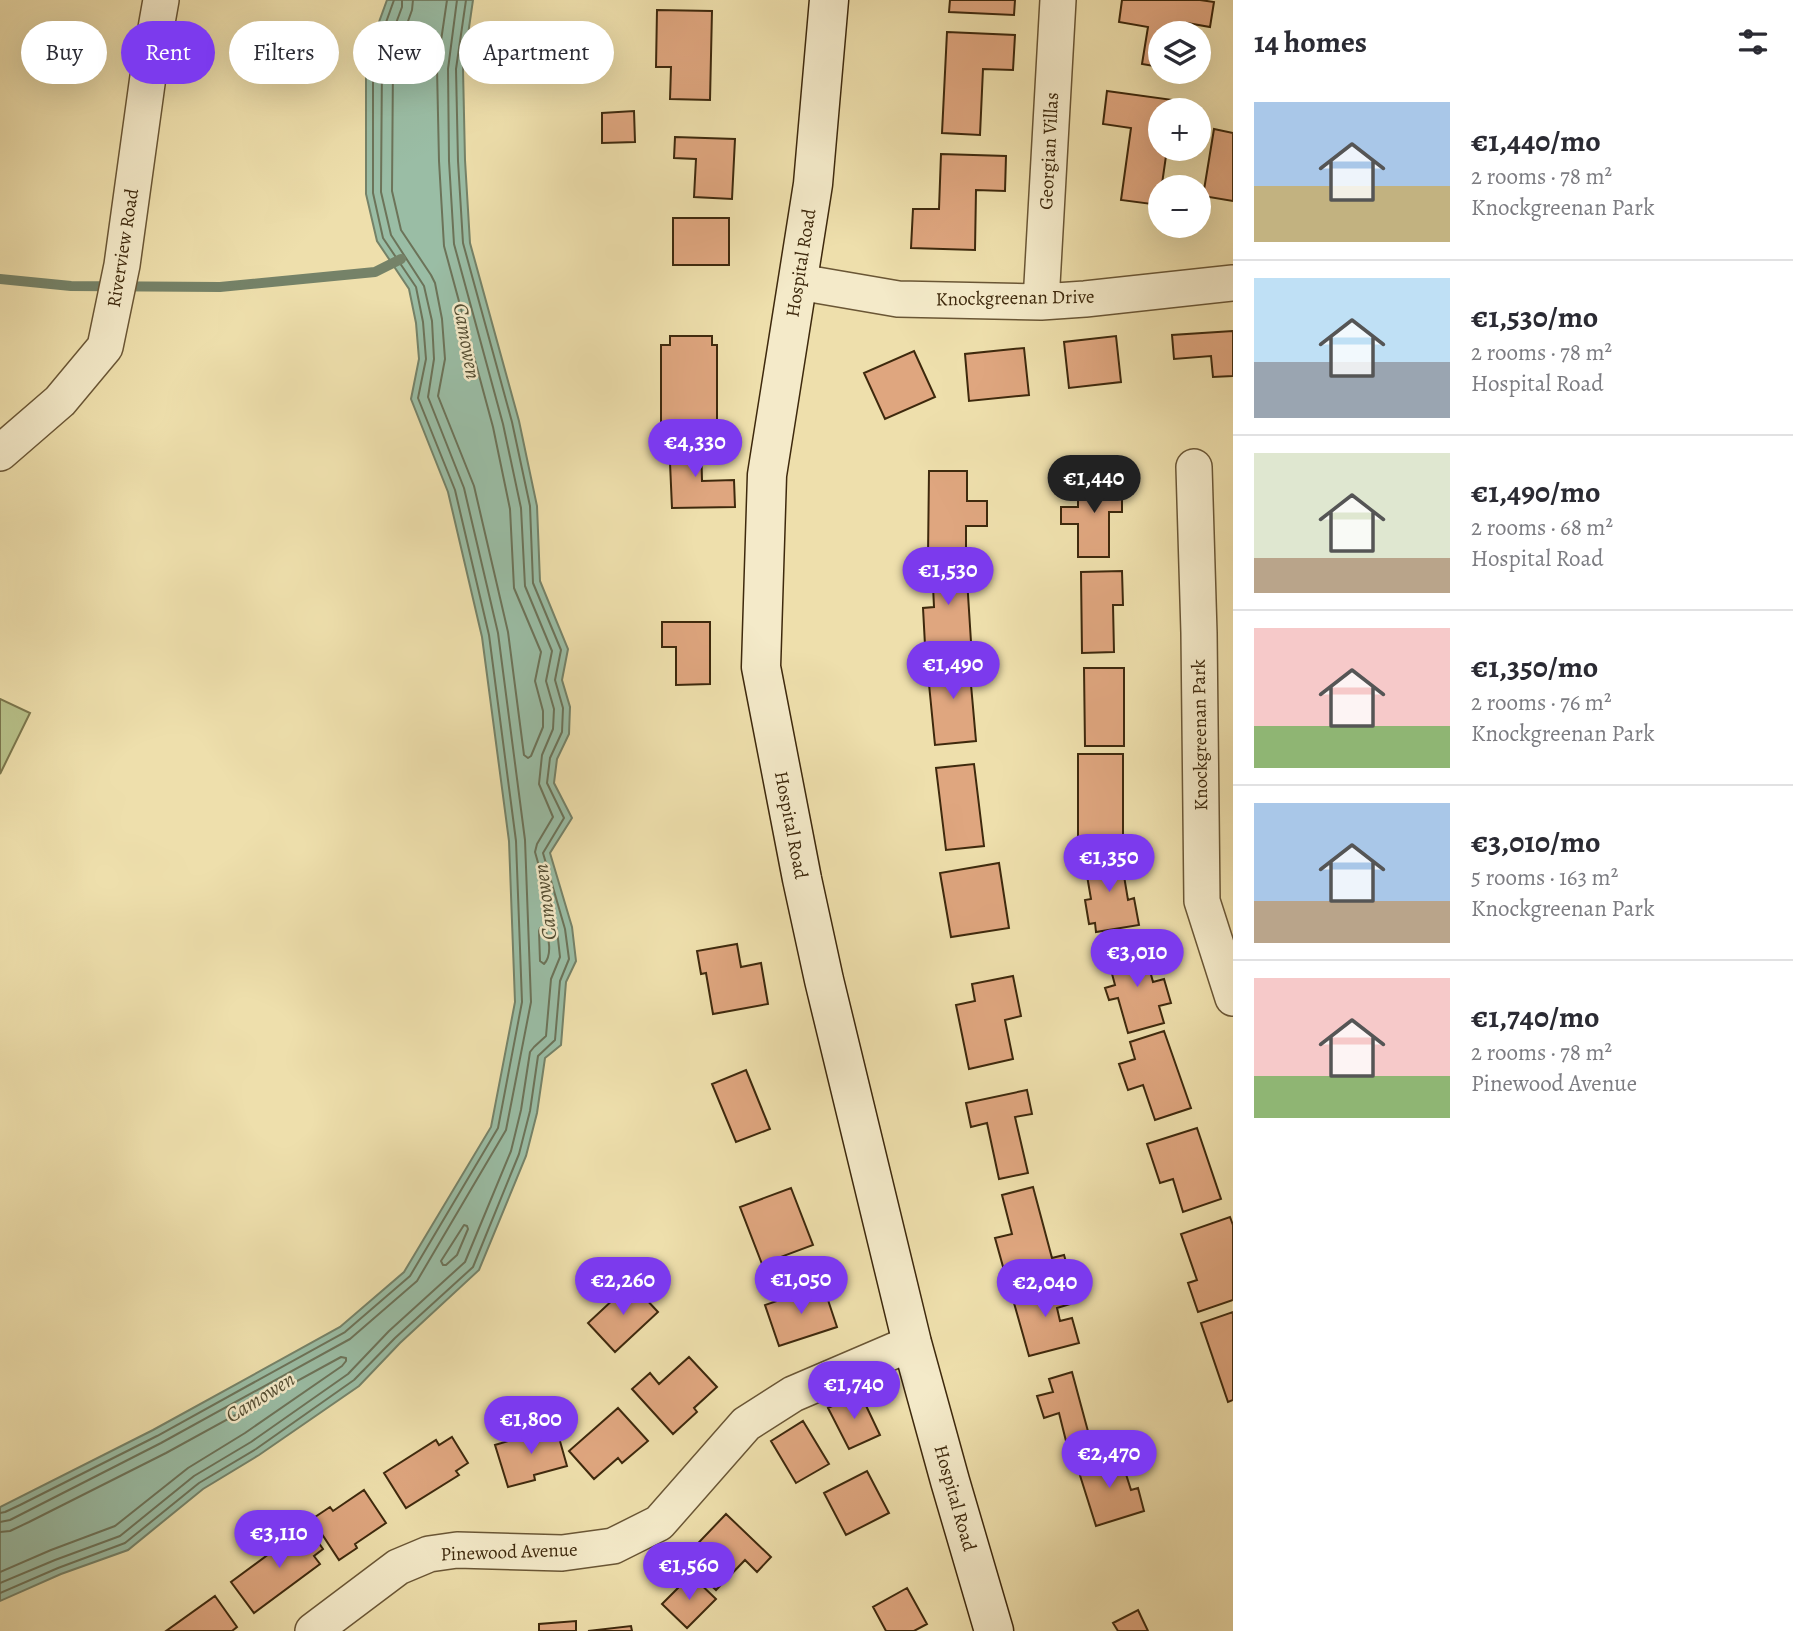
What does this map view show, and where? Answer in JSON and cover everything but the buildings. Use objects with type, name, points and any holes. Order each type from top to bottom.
[{"type":"main road","name":"Hospital Road","points":[[829,0],[813,184],[767,475],[761,667],[824,980],[912,1343],[994,1631]]},
{"type":"street","name":"Riverview Road","points":[[0,453],[60,401],[106,347],[122,265],[161,0]]},
{"type":"street","name":"Georgian Villas","points":[[1041,302],[1058,0]]},
{"type":"street","name":"Knockgreenan Drive","points":[[799,282],[898,299],[1041,302],[1233,283]]},
{"type":"street","name":"Knockgreenan Park","points":[[1194,467],[1202,901],[1233,998]]},
{"type":"street","name":"Pinewood Avenue","points":[[313,1631],[398,1567],[429,1554],[457,1550],[562,1553],[613,1546],[659,1523],[746,1424],[793,1394],[912,1343]]},
{"type":"shaded area","points":[[0,699],[30,713],[0,774]]},
{"type":"water","name":"Camowen","points":[[387,0],[473,0],[470,21],[459,21],[459,84],[463,84],[470,243],[519,421],[537,506],[540,581],[568,649],[562,680],[570,707],[569,734],[557,759],[554,783],[572,818],[550,853],[572,927],[576,961],[566,982],[561,1045],[545,1058],[537,1113],[526,1156],[479,1270],[400,1343],[359,1386],[259,1455],[203,1489],[128,1550],[61,1574],[0,1601],[0,1507],[153,1430],[340,1327],[404,1272],[491,1127],[515,1002],[509,841],[482,637],[448,492],[411,399],[419,359],[416,323],[409,289],[377,241],[366,194],[366,84],[445,84],[445,21],[379,21]]},
{"type":"waterway","points":[[0,279],[71,286],[220,287],[375,272],[401,259]]}]
